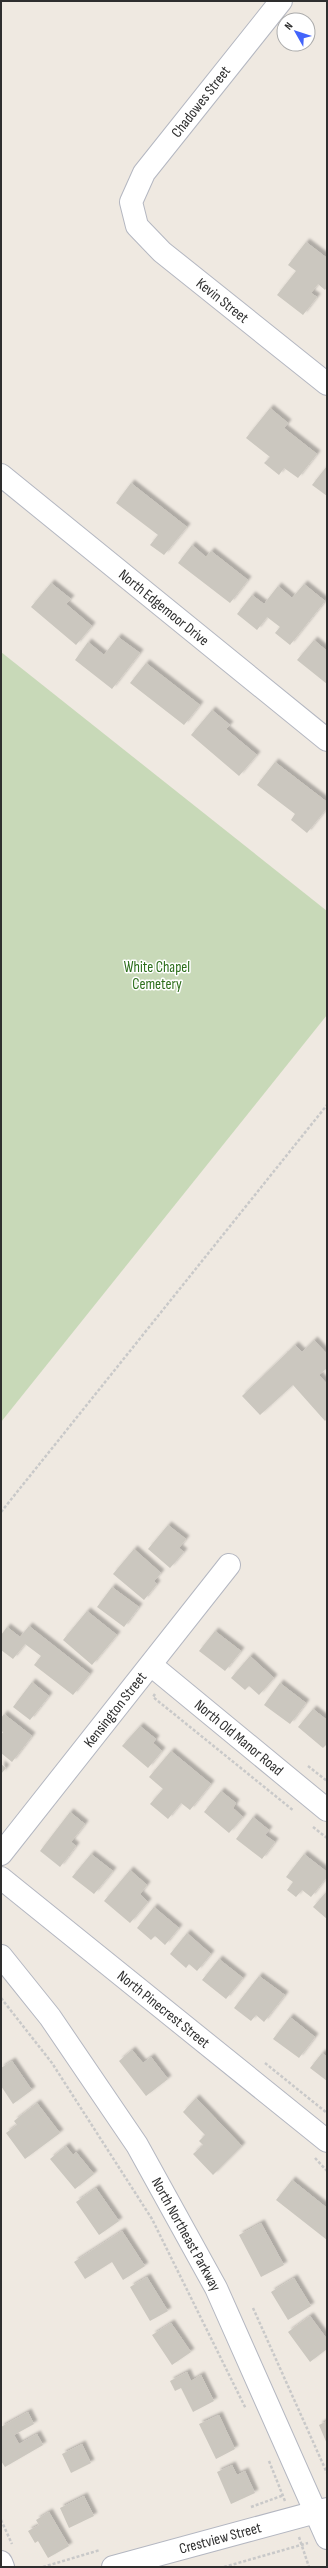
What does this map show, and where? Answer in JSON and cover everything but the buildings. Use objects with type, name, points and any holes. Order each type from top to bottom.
[{"type":"street","name":"Chadowes Street","points":[[132,208],[131,202],[144,173],[281,1]]},
{"type":"street","name":"Kevin Street","points":[[132,208],[137,226],[162,252],[324,375]]},
{"type":"street","name":"North Edgemoor Drive","points":[[1,475],[327,740]]},
{"type":"street","name":"Kensington Street","points":[[1,1854],[152,1665],[228,1565]]},
{"type":"street","name":"North Old Manor Road","points":[[152,1665],[327,1810]]},
{"type":"street","name":"North Pinecrest Street","points":[[1,1878],[320,2148]]},
{"type":"street","name":"North Northeast Parkway","points":[[1,1956],[50,2017],[137,2146],[216,2288],[321,2511],[321,2540]]},
{"type":"street","name":"Crestview Street","points":[[114,2567],[321,2511]]},
{"type":"street","points":[[1,2562],[3,2567]]},
{"type":"path","points":[[1,1512],[327,1105]]},
{"type":"path","points":[[1,1998],[52,2063],[152,2219],[248,2414]]},
{"type":"path","points":[[320,2148],[327,2171]]},
{"type":"path","points":[[253,2308],[327,2473]]},
{"type":"path","points":[[266,2454],[309,2567]]},
{"type":"path","points":[[224,2567],[301,2544],[321,2540]]},
{"type":"green space","name":"White Chapel Cemetery","points":[[1,652],[327,911],[327,1015],[1,1422]]}]
